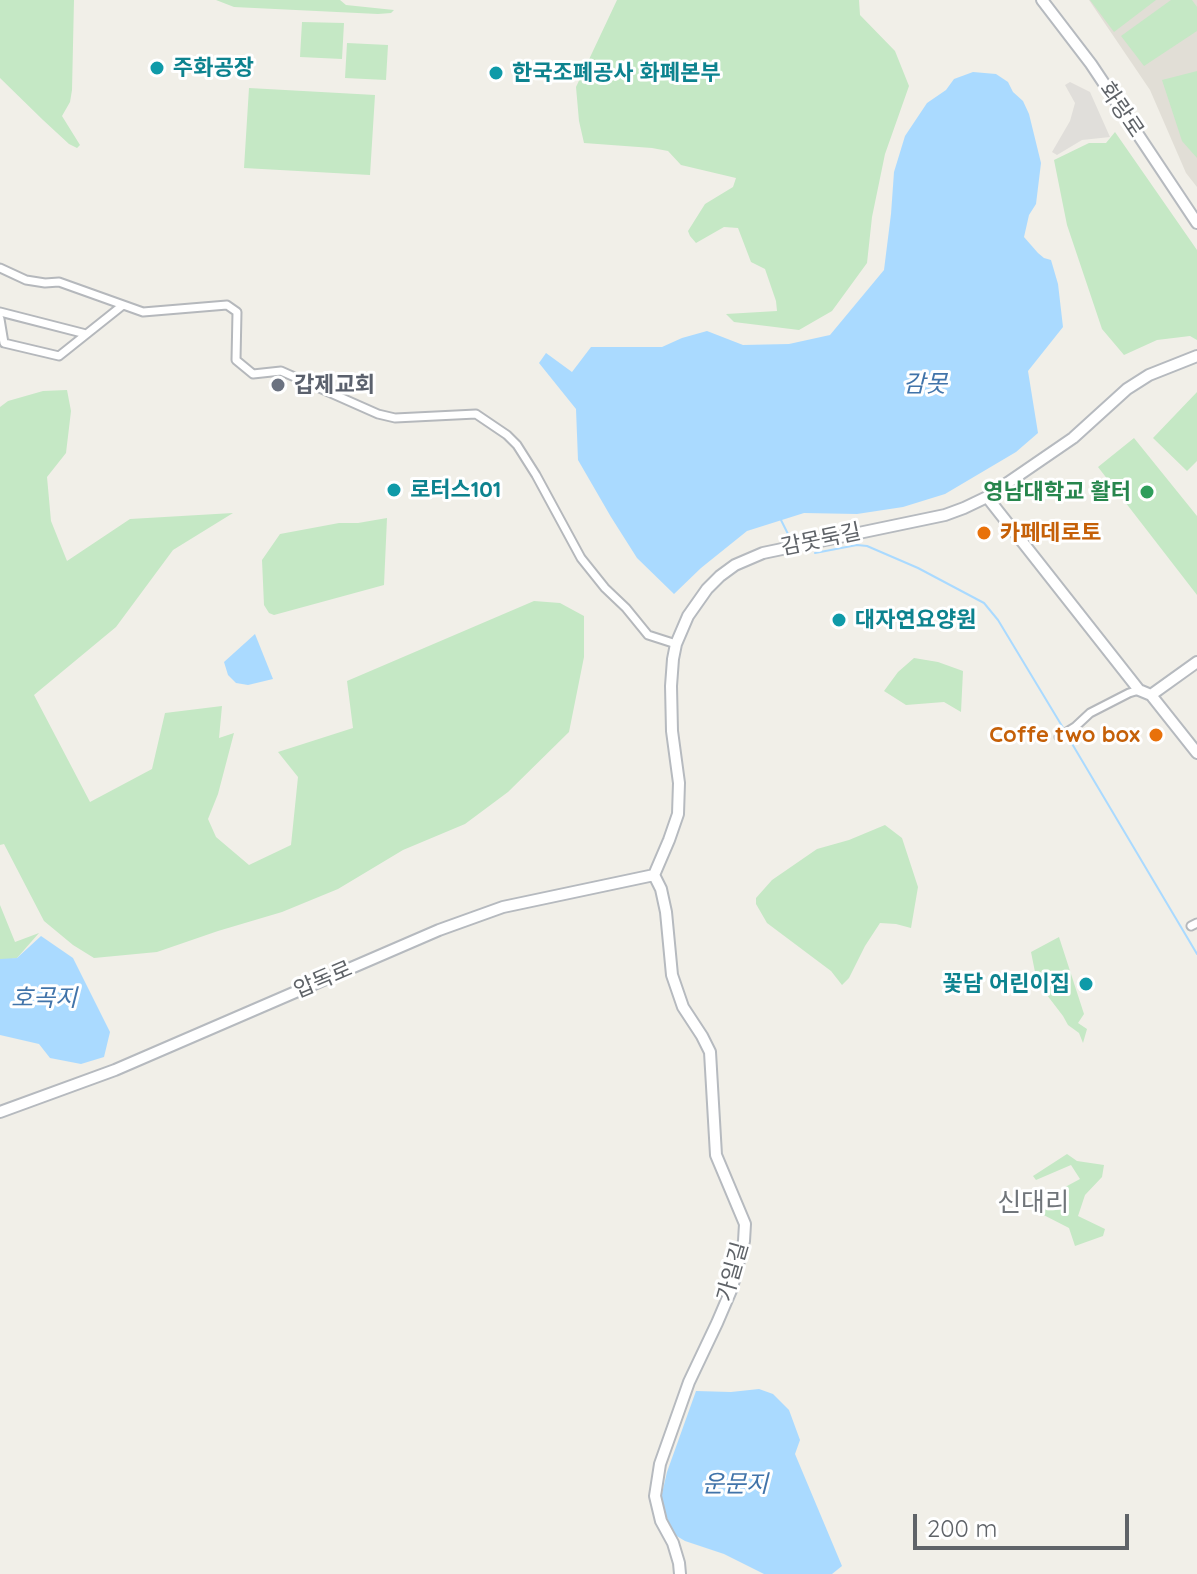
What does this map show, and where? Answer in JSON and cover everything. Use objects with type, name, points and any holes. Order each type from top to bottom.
[{"type":"street","name":"화랑로","points":[[1042,0],[1091,64],[1197,223]]},
{"type":"street","points":[[0,268],[26,280],[59,282],[143,312],[227,305],[237,312],[236,360],[253,374],[281,371],[378,414],[395,418],[476,414],[517,445],[581,558],[605,588],[648,635],[676,644]]},
{"type":"street","points":[[0,319],[4,343],[59,356],[123,305]]},
{"type":"street","points":[[0,312],[86,334]]},
{"type":"street","name":"감못둑길","points":[[654,875],[678,814],[679,783],[672,731],[671,686],[676,644],[688,616],[720,576],[735,565],[763,553],[945,515],[987,497],[1073,438],[1127,389],[1149,375],[1197,356]]},
{"type":"street","points":[[987,497],[1139,690],[1151,695],[1197,753]]},
{"type":"street","points":[[1151,695],[1197,662]]},
{"type":"street","points":[[1059,737],[1090,713],[1139,690]]},
{"type":"street","name":"압독로","points":[[0,1112],[115,1070],[439,930],[503,907],[654,875]]},
{"type":"street","name":"가일길","points":[[654,875],[666,912],[672,975],[683,1007],[710,1052],[716,1155],[745,1224],[744,1241],[732,1288],[689,1382],[660,1464],[655,1496],[661,1521],[673,1543],[680,1574]]},
{"type":"shaded area","points":[[1089,0],[1197,0],[1197,187],[1186,173],[1150,90]]},
{"type":"shaded area","points":[[1070,82],[1090,92],[1110,137],[1082,140],[1057,155],[1052,152],[1070,121],[1075,103],[1065,85]]},
{"type":"green space","points":[[0,0],[74,0],[72,90],[70,102],[62,116],[80,145],[77,148],[69,144],[0,78]]},
{"type":"green space","points":[[216,0],[340,0],[346,5],[394,10],[378,14],[234,7]]},
{"type":"green space","points":[[617,0],[859,0],[860,15],[895,51],[909,86],[885,154],[872,217],[867,263],[832,311],[799,330],[734,322],[726,314],[777,311],[765,269],[751,262],[738,228],[724,227],[696,243],[688,231],[705,204],[733,187],[736,178],[681,165],[668,151],[584,143],[576,87]]},
{"type":"green space","points":[[1090,0],[1156,0],[1114,32]]},
{"type":"green space","points":[[1171,0],[1192,0],[1197,7],[1197,31],[1144,66],[1121,36]]},
{"type":"green space","points":[[302,22],[344,23],[342,59],[300,57]]},
{"type":"green space","points":[[347,43],[388,45],[386,80],[345,78]]},
{"type":"green space","points":[[1197,71],[1197,158],[1182,141],[1162,80]]},
{"type":"green space","points":[[249,88],[375,95],[370,175],[244,168]]},
{"type":"green space","points":[[1115,132],[1197,250],[1197,340],[1190,336],[1157,340],[1124,355],[1102,329],[1067,225],[1054,160],[1089,143],[1106,143]]},
{"type":"green space","points":[[67,390],[71,411],[66,453],[47,477],[51,521],[67,561],[130,519],[233,513],[173,550],[116,627],[34,695],[90,802],[152,769],[165,713],[222,706],[219,738],[234,733],[208,819],[216,837],[249,865],[291,845],[298,777],[278,752],[353,728],[347,681],[534,601],[560,603],[584,616],[584,657],[569,732],[508,792],[465,824],[403,850],[338,889],[282,912],[157,952],[94,958],[73,945],[44,921],[4,844],[0,845],[0,407],[8,401],[43,391]]},
{"type":"green space","points":[[1197,392],[1197,461],[1187,471],[1153,438]]},
{"type":"green space","name":"영남대학교 활터","points":[[1134,438],[1197,516],[1197,595],[1098,467]]},
{"type":"green space","points":[[387,518],[384,585],[274,615],[269,613],[264,605],[262,560],[280,534]]},
{"type":"green space","points":[[914,658],[963,671],[961,712],[944,702],[906,705],[884,691],[898,672]]},
{"type":"green space","points":[[885,825],[902,838],[918,887],[911,928],[880,923],[842,985],[831,971],[767,923],[756,904],[756,898],[772,880],[817,849]]},
{"type":"green space","points":[[0,905],[15,942],[39,933],[17,958],[0,961]]},
{"type":"green space","points":[[1059,937],[1084,1014],[1078,1023],[1087,1029],[1083,1043],[1079,1033],[1068,1025],[1037,982],[1031,952]]},
{"type":"green space","points":[[1067,1154],[1077,1161],[1104,1165],[1102,1177],[1085,1195],[1078,1216],[1105,1229],[1103,1236],[1075,1246],[1069,1228],[1028,1207],[1080,1179],[1071,1165],[1036,1180],[1033,1176]]},
{"type":"water","name":"감못","points":[[973,72],[996,74],[1008,82],[1023,101],[1041,163],[1036,204],[1029,215],[1024,237],[1038,253],[1051,260],[1058,284],[1063,327],[1028,371],[1038,433],[1016,452],[945,494],[903,507],[857,514],[804,513],[747,531],[674,594],[637,558],[611,517],[578,460],[576,409],[539,363],[546,353],[572,372],[591,347],[662,347],[707,331],[743,345],[789,344],[830,335],[884,270],[894,172],[905,136],[927,103],[946,90],[954,79]]},
{"type":"water","points":[[255,634],[273,679],[248,685],[236,683],[228,675],[224,662]]},
{"type":"water","name":"호곡지","points":[[41,936],[73,958],[110,1032],[104,1057],[81,1064],[50,1058],[39,1044],[0,1035],[0,959],[17,958]]},
{"type":"water","name":"운문지","points":[[759,1389],[773,1394],[789,1410],[800,1440],[795,1454],[842,1566],[832,1574],[764,1574],[724,1554],[685,1541],[675,1535],[668,1521],[661,1498],[696,1391]]},
{"type":"waterway","points":[[781,520],[788,534]]},
{"type":"waterway","points":[[815,553],[867,546],[918,568],[984,603],[998,620],[1065,731]]},
{"type":"waterway","points":[[1068,737],[1197,954]]},
{"type":"place","name":"주화공장","points":[[157,68]]},
{"type":"place","name":"한국조폐공사 화폐본부","points":[[496,73]]},
{"type":"place","name":"갑제교회","points":[[278,385]]},
{"type":"place","name":"로터스101","points":[[394,490]]},
{"type":"place","name":"영남대학교 활터","points":[[1147,492]]},
{"type":"place","name":"카페데로토","points":[[984,533]]},
{"type":"place","name":"대자연요양원","points":[[839,620]]},
{"type":"place","name":"Coffe two box","points":[[1156,735]]},
{"type":"place","name":"꽃담 어린이집","points":[[1086,984]]},
{"type":"district","name":"신대리","points":[[1033,1203]]}]
